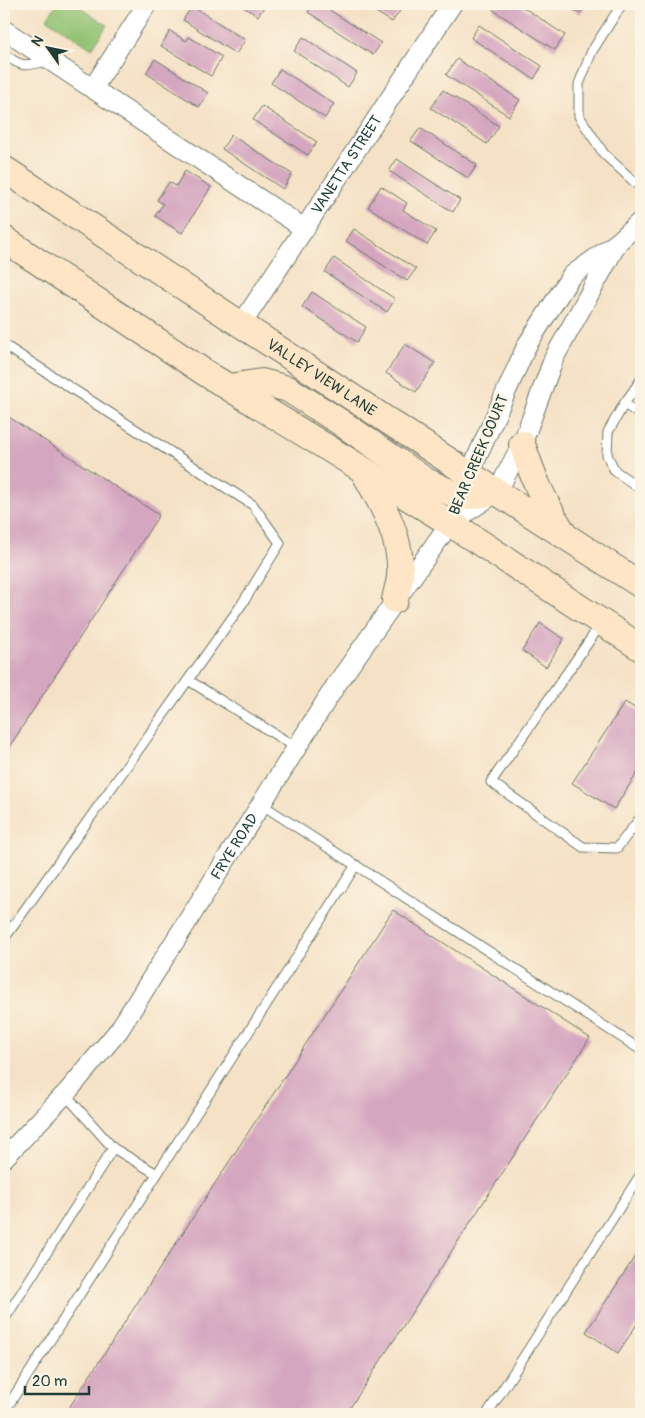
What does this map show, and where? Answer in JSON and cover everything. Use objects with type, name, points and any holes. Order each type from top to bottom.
[{"type":"main road","name":"VALLEY VIEW LANE","points":[[4,169],[241,325],[464,485],[497,492],[641,585]]},
{"type":"main road","points":[[4,239],[229,387],[450,523],[641,648]]},
{"type":"main road","points":[[229,387],[262,382],[288,389],[426,481],[464,485]]},
{"type":"main road","points":[[522,444],[545,504],[565,536]]},
{"type":"main road","points":[[362,469],[385,510],[399,552],[400,578],[395,600]]},
{"type":"street","points":[[93,88],[147,4]]},
{"type":"street","name":"VANETTA STREET","points":[[241,325],[452,4]]},
{"type":"street","points":[[4,30],[305,229]]},
{"type":"street","name":"BEAR CREEK COURT","points":[[450,523],[464,485],[527,345],[561,291],[571,276],[618,242],[641,221]]},
{"type":"street","name":"BEAR CREEK COURT","points":[[450,523],[497,492],[522,444],[554,358],[618,242]]},
{"type":"street","name":"FRYE ROAD","points":[[4,1158],[64,1094],[118,1030],[336,685],[450,523]]},
{"type":"lane","points":[[622,4],[592,51],[579,84],[579,116],[604,154],[641,188]]},
{"type":"lane","points":[[4,54],[14,62],[26,66],[50,60]]},
{"type":"lane","points":[[4,345],[254,505],[280,543],[242,604],[4,939]]},
{"type":"lane","points":[[641,380],[608,432],[606,455],[614,471],[641,489]]},
{"type":"lane","points":[[624,404],[641,415]]},
{"type":"lane","points":[[602,622],[492,782],[583,847],[617,848],[641,818]]},
{"type":"lane","points":[[188,680],[297,748]]},
{"type":"lane","points":[[261,804],[641,1050]]},
{"type":"lane","points":[[4,1412],[356,865]]},
{"type":"lane","points":[[64,1094],[114,1148],[157,1174]]},
{"type":"lane","points":[[4,1320],[114,1148]]},
{"type":"lane","points":[[487,1414],[641,1174]]},
{"type":"green space","points":[[57,4],[75,4],[107,25],[92,49],[47,19]]},
{"type":"building","points":[[239,4],[266,4],[258,16]]},
{"type":"building","points":[[313,4],[320,4],[381,43],[373,55],[308,12]]},
{"type":"building","points":[[363,4],[396,4],[402,8],[392,22]]},
{"type":"building","points":[[497,4],[518,4],[565,35],[555,50],[493,10]]},
{"type":"building","points":[[565,4],[587,4],[580,14]]},
{"type":"building","points":[[192,6],[245,40],[236,54],[183,20]]},
{"type":"building","points":[[479,25],[542,66],[534,79],[471,38]]},
{"type":"building","points":[[170,31],[186,41],[189,37],[222,57],[211,76],[161,46]]},
{"type":"building","points":[[303,37],[357,73],[348,87],[294,51]]},
{"type":"building","points":[[155,59],[208,93],[199,107],[146,73]]},
{"type":"building","points":[[457,59],[520,100],[509,116],[446,75]]},
{"type":"building","points":[[280,69],[334,104],[325,118],[271,83]]},
{"type":"building","points":[[443,90],[499,126],[487,144],[431,108]]},
{"type":"building","points":[[262,106],[317,142],[308,155],[253,120]]},
{"type":"building","points":[[420,128],[477,165],[468,178],[411,141]]},
{"type":"building","points":[[231,135],[292,174],[283,189],[222,149]]},
{"type":"building","points":[[397,159],[460,200],[453,212],[389,171]]},
{"type":"building","points":[[185,171],[211,187],[182,233],[155,216],[163,204],[157,200],[169,182],[176,186]]},
{"type":"building","points":[[381,186],[407,203],[403,210],[436,231],[427,245],[368,207]]},
{"type":"building","points":[[354,229],[416,269],[407,281],[346,241]]},
{"type":"building","points":[[334,258],[395,299],[387,312],[325,272]]},
{"type":"building","points":[[312,292],[366,327],[357,342],[302,307]]},
{"type":"building","points":[[405,344],[435,363],[416,392],[386,373]]},
{"type":"building","points":[[4,414],[159,515],[4,755]]},
{"type":"building","points":[[540,623],[564,639],[546,667],[522,651]]},
{"type":"building","points":[[625,702],[641,712],[641,767],[614,809],[572,783]]},
{"type":"building","points":[[393,910],[590,1038],[346,1414],[65,1414]]},
{"type":"building","points":[[641,1247],[641,1318],[618,1353],[586,1332]]}]
